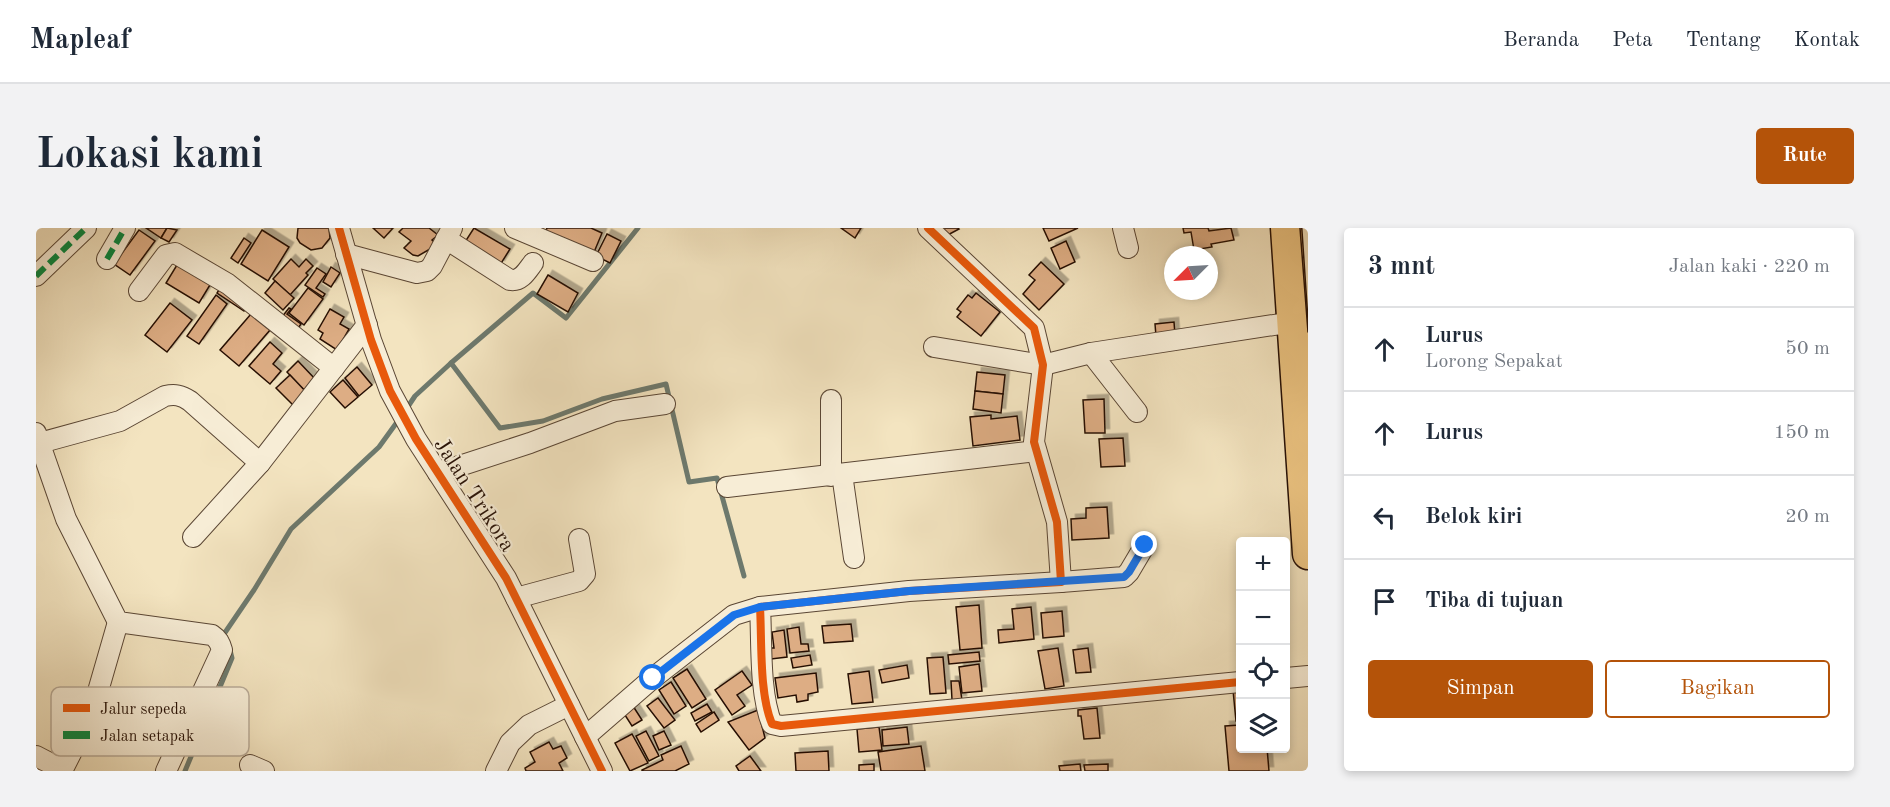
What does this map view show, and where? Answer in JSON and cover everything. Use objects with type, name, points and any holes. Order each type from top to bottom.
[{"type":"main road","points":[[1286,228],[1300,312]]},
{"type":"main road","points":[[1302,228],[1300,312],[1308,554]]},
{"type":"street","points":[[36,276],[86,228]]},
{"type":"street","points":[[107,259],[125,228]]},
{"type":"street","name":"Jalan Trikora","points":[[339,228],[367,325],[390,391],[438,473],[506,578],[602,771]]},
{"type":"street","points":[[514,228],[593,261]]},
{"type":"street","points":[[928,228],[1034,328],[1038,338],[1043,365],[1034,442],[1057,522],[1061,582]]},
{"type":"street","points":[[1123,228],[1128,248]]},
{"type":"street","points":[[346,254],[417,273],[427,271],[432,266],[449,233],[510,280],[516,281],[533,263]]},
{"type":"street","points":[[139,291],[166,255],[175,253],[228,284],[334,368]]},
{"type":"street","points":[[934,347],[1043,365],[1091,353],[1300,312]]},
{"type":"street","points":[[194,537],[260,463],[367,325]]},
{"type":"street","points":[[1091,353],[1137,412]]},
{"type":"street","points":[[99,687],[118,622],[66,519],[37,440],[120,421],[165,396],[173,394],[190,401],[260,463]]},
{"type":"street","points":[[831,400],[836,475],[854,558]]},
{"type":"street","points":[[438,473],[530,443],[615,411],[665,404]]},
{"type":"street","points":[[727,487],[1036,451]]},
{"type":"street","points":[[516,598],[583,578],[585,574],[579,539]]},
{"type":"street","points":[[585,737],[653,678],[734,615],[760,607],[909,591],[1124,577],[1145,545]]},
{"type":"street","points":[[760,607],[763,669],[769,715],[772,724],[781,726],[1236,682]]},
{"type":"street","points":[[118,622],[212,635],[217,638],[222,650],[205,687]]},
{"type":"street","points":[[1290,678],[1308,676]]},
{"type":"street","points":[[496,771],[510,743],[530,725],[569,705]]},
{"type":"street","points":[[36,756],[63,771],[70,756]]},
{"type":"street","points":[[166,771],[173,756]]},
{"type":"building","points":[[146,228],[167,228],[161,238]]},
{"type":"building","points":[[167,228],[177,230],[169,242],[161,238]]},
{"type":"building","points":[[298,228],[329,228],[330,238],[322,248],[311,250],[300,243],[297,238]]},
{"type":"building","points":[[373,228],[393,228],[384,238]]},
{"type":"building","points":[[403,228],[429,228],[438,235],[432,240],[437,245],[418,256],[413,255],[404,248],[411,241],[399,232]]},
{"type":"building","points":[[474,228],[510,249],[500,265],[465,242]]},
{"type":"building","points":[[547,228],[591,228],[602,233],[592,257],[544,236]]},
{"type":"building","points":[[841,228],[861,228],[855,238]]},
{"type":"building","points":[[939,228],[958,228],[959,229],[944,237]]},
{"type":"building","points":[[1043,228],[1078,228],[1049,241]]},
{"type":"building","points":[[1183,228],[1208,228],[1209,231],[1231,228],[1234,240],[1211,244],[1212,246],[1193,246],[1191,232],[1184,233]]},
{"type":"building","points":[[139,230],[155,241],[130,275],[114,264]]},
{"type":"building","points":[[262,230],[289,247],[268,281],[241,264]]},
{"type":"building","points":[[607,234],[621,241],[610,263],[596,256]]},
{"type":"building","points":[[244,238],[251,243],[238,263],[231,258]]},
{"type":"building","points":[[1066,241],[1075,262],[1060,269],[1051,248]]},
{"type":"building","points":[[291,259],[299,267],[306,259],[313,266],[290,295],[273,279]]},
{"type":"building","points":[[180,260],[213,280],[199,303],[166,283]]},
{"type":"building","points":[[1041,262],[1064,284],[1039,310],[1023,294],[1035,280],[1029,275]]},
{"type":"building","points":[[331,267],[340,273],[331,287],[323,282]]},
{"type":"building","points":[[317,268],[326,274],[316,288],[325,294],[323,297],[305,285]]},
{"type":"building","points":[[548,275],[578,293],[568,312],[537,294]]},
{"type":"building","points":[[275,281],[294,298],[283,310],[265,293]]},
{"type":"building","points":[[222,285],[249,304],[244,311],[217,293]]},
{"type":"building","points":[[308,288],[323,299],[304,325],[289,313]]},
{"type":"building","points":[[976,293],[1000,312],[981,336],[957,317],[961,312],[957,309],[968,295],[972,298]]},
{"type":"building","points":[[216,295],[227,304],[199,344],[187,336]]},
{"type":"building","points":[[170,303],[192,320],[167,352],[145,335]]},
{"type":"building","points":[[289,308],[291,309],[287,314],[301,324],[294,334],[278,322]]},
{"type":"building","points":[[330,309],[344,317],[340,324],[349,329],[337,350],[320,339],[323,333],[318,330]]},
{"type":"building","points":[[251,314],[270,330],[239,366],[220,350]]},
{"type":"building","points":[[1174,322],[1175,335],[1156,336],[1155,324]]},
{"type":"building","points":[[270,342],[282,353],[273,364],[281,371],[270,384],[249,366]]},
{"type":"building","points":[[298,361],[316,380],[305,391],[287,372]]},
{"type":"building","points":[[357,367],[372,385],[359,396],[345,378]]},
{"type":"building","points":[[977,372],[1005,375],[1003,394],[975,391]]},
{"type":"building","points":[[290,375],[309,395],[296,408],[276,388]]},
{"type":"building","points":[[343,380],[358,397],[345,408],[330,392]]},
{"type":"building","points":[[975,391],[1003,394],[1001,413],[973,409]]},
{"type":"building","points":[[1104,399],[1105,433],[1085,433],[1083,400]]},
{"type":"building","points":[[991,415],[991,419],[1017,416],[1020,440],[973,446],[970,417]]},
{"type":"building","points":[[1123,438],[1125,466],[1101,467],[1099,439]]},
{"type":"building","points":[[1107,507],[1109,538],[1072,540],[1071,519],[1086,518],[1086,508]]},
{"type":"building","points":[[979,605],[982,648],[960,650],[956,607]]},
{"type":"building","points":[[1031,607],[1034,639],[999,643],[998,630],[1014,629],[1012,609]]},
{"type":"building","points":[[1062,611],[1064,636],[1043,638],[1041,613]]},
{"type":"building","points":[[851,624],[853,641],[824,643],[822,626]]},
{"type":"building","points":[[799,627],[801,644],[808,644],[809,651],[790,653],[787,629]]},
{"type":"building","points":[[784,630],[787,657],[771,659],[769,648],[774,648],[772,632]]},
{"type":"building","points":[[1058,648],[1064,686],[1045,689],[1038,651]]},
{"type":"building","points":[[1088,648],[1091,672],[1076,673],[1073,650]]},
{"type":"building","points":[[979,652],[980,661],[949,664],[948,655]]},
{"type":"building","points":[[810,655],[812,665],[793,668],[791,658]]},
{"type":"building","points":[[943,657],[946,693],[930,694],[927,658]]},
{"type":"building","points":[[979,664],[982,691],[962,693],[959,667]]},
{"type":"building","points":[[907,665],[909,678],[882,683],[879,670]]},
{"type":"building","points":[[687,669],[706,699],[692,708],[673,678]]},
{"type":"building","points":[[742,671],[752,685],[737,695],[745,706],[732,715],[715,690]]},
{"type":"building","points":[[869,671],[873,702],[852,704],[848,674]]},
{"type":"building","points":[[816,673],[818,692],[808,694],[808,700],[797,702],[796,695],[778,698],[775,678]]},
{"type":"building","points":[[951,681],[959,681],[962,700],[952,700]]},
{"type":"building","points":[[671,682],[686,706],[674,714],[659,690]]},
{"type":"building","points":[[1233,690],[1236,690],[1236,721]]},
{"type":"building","points":[[658,698],[675,720],[664,728],[647,706]]},
{"type":"building","points":[[707,704],[712,712],[695,721],[691,713]]},
{"type":"building","points":[[633,706],[642,720],[632,726],[623,712]]},
{"type":"building","points":[[1097,708],[1100,738],[1084,739],[1078,710]]},
{"type":"building","points":[[758,710],[765,738],[749,750],[728,722]]},
{"type":"building","points":[[714,712],[719,720],[701,732],[696,724]]},
{"type":"building","points":[[1236,725],[1236,753],[1267,753],[1269,771],[1229,771],[1225,726]]},
{"type":"building","points":[[879,727],[882,750],[859,752],[857,729]]},
{"type":"building","points":[[907,727],[909,744],[883,746],[882,730]]},
{"type":"building","points":[[646,731],[659,756],[649,761],[636,736]]},
{"type":"building","points":[[664,731],[671,745],[659,750],[653,736]]},
{"type":"building","points":[[632,734],[648,763],[630,771],[615,743]]},
{"type":"building","points":[[549,742],[553,749],[561,746],[567,758],[559,763],[563,771],[526,771],[525,768],[535,762],[530,752]]},
{"type":"building","points":[[681,746],[689,764],[675,771],[642,771],[663,760],[661,755]]},
{"type":"building","points":[[921,746],[925,771],[881,771],[878,752]]},
{"type":"building","points":[[828,751],[829,771],[796,771],[795,753]]},
{"type":"building","points":[[750,756],[761,771],[739,771],[736,766]]},
{"type":"building","points":[[874,764],[874,771],[859,771],[859,765]]},
{"type":"building","points":[[1080,764],[1081,771],[1060,771],[1059,766]]},
{"type":"building","points":[[1108,764],[1108,771],[1085,771],[1084,765]]},
{"type":"waterway","points":[[451,363],[533,293],[566,318],[638,228]]},
{"type":"waterway","points":[[405,411],[415,396],[451,363],[500,428],[543,421],[602,399],[666,384],[689,482],[717,478],[744,576]]},
{"type":"waterway","points":[[226,638],[224,634],[291,529],[379,447],[400,418]]},
{"type":"waterway","points":[[220,687],[232,658],[229,646]]},
{"type":"waterway","points":[[185,771],[191,756]]},
{"type":"tram line","points":[[1300,228],[1308,332]]},
{"type":"marked path","points":[[36,276],[86,228]]},
{"type":"marked path","points":[[107,259],[125,228]]},
{"type":"cycle path","points":[[339,228],[371,340],[390,391],[416,439],[506,578],[602,771]]},
{"type":"cycle path","points":[[928,228],[1034,328],[1043,365],[1034,442],[1057,522],[1061,582],[909,591],[760,607],[763,682],[772,724],[781,726],[1236,682]]},
{"type":"route","points":[[653,678],[734,615],[760,607],[909,591],[1124,577],[1145,545]]}]
